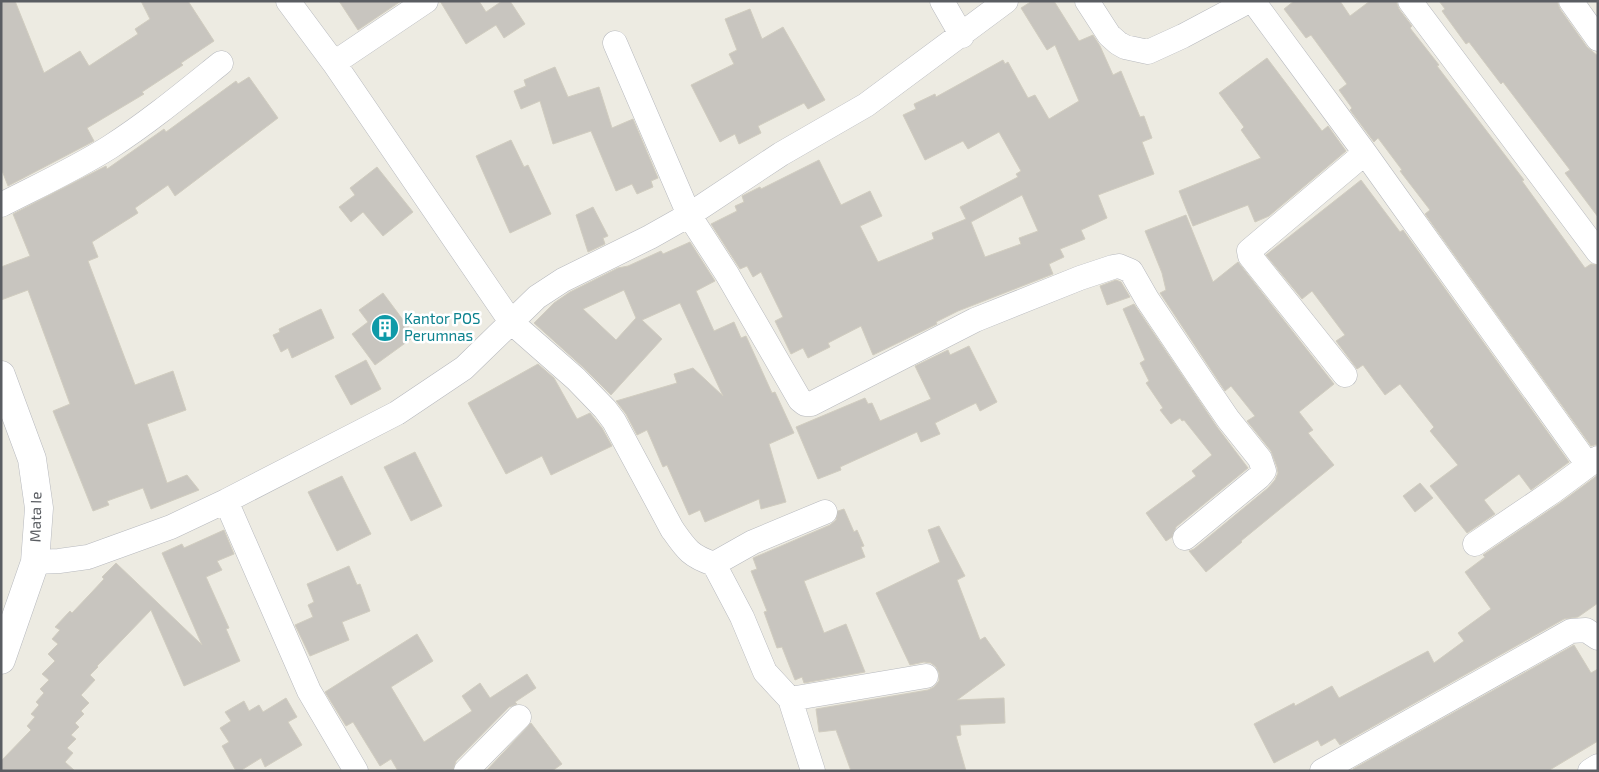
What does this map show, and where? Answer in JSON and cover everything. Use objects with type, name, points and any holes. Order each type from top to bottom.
[{"type":"street","points":[[288,1],[334,62],[511,322],[576,379],[605,409],[614,421],[679,540],[698,559],[714,564],[742,617],[765,672],[790,699],[814,771]]},
{"type":"street","points":[[334,62],[426,1]]},
{"type":"street","points":[[942,1],[962,36]]},
{"type":"street","points":[[35,562],[88,557],[171,527],[226,502],[397,413],[464,368],[537,297],[563,280],[650,237],[689,215],[781,154],[866,105],[962,36],[1006,1]]},
{"type":"street","points":[[1087,1],[1109,35],[1118,43],[1125,47],[1148,52],[1249,1]]},
{"type":"street","points":[[1254,1],[1593,461],[1552,492],[1475,544]]},
{"type":"street","points":[[1410,1],[1598,252]]},
{"type":"street","points":[[1570,1],[1598,38]]},
{"type":"street","points":[[615,43],[689,215],[727,274],[800,400],[806,404],[810,404],[975,320],[1030,297],[1113,267],[1119,266],[1131,271],[1147,299],[1204,384],[1264,467],[1264,471],[1259,477],[1185,538]]},
{"type":"street","points":[[1,205],[110,147],[166,107],[221,63]]},
{"type":"street","points":[[1345,375],[1250,256],[1249,251],[1365,153]]},
{"type":"street","name":"Mata Ie","points":[[1,375],[6,405],[32,459],[38,490],[39,508],[35,562],[1,660]]},
{"type":"street","points":[[226,502],[309,691],[356,771]]},
{"type":"street","points":[[714,564],[753,542],[825,512]]},
{"type":"street","points":[[1322,771],[1571,631],[1586,630],[1598,638]]},
{"type":"street","points":[[790,699],[926,676]]},
{"type":"street","points":[[466,771],[519,717]]},
{"type":"street","points":[[1590,771],[1598,766]]},
{"type":"building","points":[[1,1],[15,1],[44,73],[80,51],[89,66],[138,34],[135,29],[150,19],[141,1],[188,1],[214,41],[181,63],[183,65],[142,92],[144,94],[87,128],[94,141],[8,186],[1,168]]},
{"type":"building","points":[[339,1],[401,1],[358,30]]},
{"type":"building","points":[[440,1],[479,1],[486,12],[502,1],[510,1],[525,24],[504,38],[496,25],[466,44]]},
{"type":"building","points":[[1032,1],[1054,1],[1079,41],[1093,35],[1113,75],[1121,71],[1140,117],[1144,116],[1152,138],[1142,142],[1154,174],[1098,195],[1107,218],[1081,230],[1085,239],[1060,249],[1064,257],[1049,264],[1053,274],[958,311],[936,322],[937,324],[873,355],[861,326],[828,343],[830,347],[808,358],[803,348],[791,354],[775,321],[783,317],[761,272],[753,277],[747,266],[740,269],[711,224],[737,211],[735,206],[744,202],[742,196],[760,187],[761,189],[819,160],[841,205],[870,191],[882,216],[860,226],[878,262],[934,239],[932,233],[966,219],[960,207],[1018,177],[1016,174],[1021,171],[999,132],[968,149],[963,141],[925,160],[903,115],[916,109],[914,104],[935,94],[936,97],[1003,60],[1005,64],[1008,62],[1028,98],[1035,95],[1049,119],[1079,101],[1055,45],[1047,50],[1021,8]],"holes":[[[1022,195],[1038,231],[1019,238],[1021,244],[985,257],[971,222]]]},
{"type":"building","points":[[1294,1],[1340,1],[1350,16],[1370,1],[1396,1],[1399,9],[1412,26],[1410,28],[1524,180],[1522,181],[1585,268],[1591,264],[1598,265],[1598,444],[1591,446],[1425,214],[1430,210],[1400,171],[1402,170],[1378,138],[1374,142],[1350,110],[1352,108],[1339,90],[1347,84],[1311,35],[1306,38],[1284,9]]},
{"type":"building","points":[[1439,1],[1557,1],[1560,9],[1587,47],[1598,56],[1598,217],[1565,173],[1570,170],[1503,82],[1501,84],[1469,42],[1466,44],[1442,11],[1445,9]]},
{"type":"building","points":[[750,9],[762,39],[783,27],[825,100],[808,109],[804,103],[758,126],[761,133],[739,144],[735,134],[720,142],[691,85],[734,64],[729,54],[737,50],[725,19]]},
{"type":"building","points":[[1267,58],[1322,131],[1328,126],[1346,151],[1269,216],[1255,222],[1248,205],[1193,226],[1179,191],[1261,158],[1241,130],[1244,127],[1219,93]]},
{"type":"building","points":[[555,67],[568,97],[599,87],[612,128],[633,119],[658,178],[651,181],[653,187],[637,194],[632,184],[616,191],[591,131],[553,144],[540,101],[521,109],[514,91],[526,86],[524,80]]},
{"type":"building","points":[[249,77],[278,118],[175,196],[168,185],[135,208],[138,213],[92,242],[98,257],[88,261],[135,385],[173,371],[186,410],[147,424],[167,483],[187,475],[199,490],[151,509],[143,488],[107,501],[109,505],[93,511],[53,411],[70,404],[28,290],[1,300],[1,267],[30,256],[13,214],[106,166],[107,169],[164,129],[166,132],[236,81],[238,84]]},
{"type":"building","points":[[511,140],[524,167],[528,165],[551,214],[510,233],[476,156]]},
{"type":"building","points":[[377,167],[413,212],[383,236],[363,212],[351,222],[339,207],[355,195],[350,188]]},
{"type":"building","points":[[1361,180],[1400,232],[1403,230],[1569,462],[1531,490],[1519,474],[1484,500],[1495,514],[1467,533],[1430,486],[1458,465],[1430,431],[1434,427],[1400,384],[1385,395],[1363,365],[1357,369],[1336,341],[1345,335],[1312,291],[1302,299],[1266,255]]},
{"type":"building","points":[[593,207],[608,236],[603,238],[605,244],[588,252],[576,215]]},
{"type":"building","points":[[1186,215],[1213,282],[1238,262],[1334,384],[1299,412],[1313,430],[1308,433],[1334,465],[1206,572],[1189,551],[1194,549],[1268,488],[1278,473],[1271,451],[1247,421],[1255,416],[1231,386],[1225,391],[1160,293],[1166,290],[1162,273],[1145,231]]},
{"type":"building","points":[[690,242],[715,281],[696,291],[714,331],[734,322],[741,338],[746,336],[772,393],[775,392],[794,433],[769,444],[786,502],[761,509],[759,499],[705,522],[700,510],[689,515],[667,465],[663,467],[647,430],[637,435],[626,414],[616,401],[677,383],[674,374],[693,368],[723,396],[680,303],[642,320],[662,339],[611,395],[534,323],[554,303],[570,292],[618,268],[628,266],[661,251],[663,254]],"holes":[[[624,290],[636,318],[616,340],[583,309]]]},
{"type":"building","points":[[1116,280],[1121,282],[1130,297],[1107,305],[1100,286]]},
{"type":"building","name":"Kantor POS Perumnas","points":[[383,293],[415,336],[375,365],[352,334],[368,322],[359,310]]},
{"type":"building","points":[[1134,304],[1217,427],[1248,468],[1176,527],[1172,537],[1166,541],[1146,513],[1196,476],[1192,471],[1212,455],[1184,420],[1182,421],[1180,418],[1171,424],[1160,410],[1163,408],[1146,383],[1149,381],[1140,363],[1145,360],[1123,309]]},
{"type":"building","points":[[321,309],[334,338],[292,358],[288,348],[281,352],[273,335],[280,332],[279,329]]},
{"type":"building","points":[[969,346],[997,402],[980,411],[976,403],[935,423],[940,434],[921,442],[917,432],[840,467],[841,470],[818,479],[796,427],[865,398],[868,404],[872,403],[880,421],[931,399],[915,366],[948,350],[950,355]]},
{"type":"building","points":[[366,360],[381,389],[351,405],[335,376]]},
{"type":"building","points":[[538,364],[554,378],[577,419],[590,413],[602,428],[612,446],[551,475],[542,456],[506,474],[468,403]]},
{"type":"building","points":[[415,452],[442,506],[411,521],[384,467]]},
{"type":"building","points":[[1598,475],[1598,603],[1578,617],[1564,619],[1340,745],[1335,738],[1321,746],[1318,740],[1274,763],[1254,724],[1294,703],[1295,706],[1332,686],[1339,698],[1428,651],[1434,663],[1464,641],[1458,633],[1491,609],[1465,572],[1485,557],[1483,555]]},
{"type":"building","points":[[342,476],[371,534],[337,551],[308,492]]},
{"type":"building","points":[[1420,483],[1433,498],[1415,512],[1403,496]]},
{"type":"building","points":[[844,509],[854,532],[857,530],[864,546],[861,547],[865,557],[804,581],[824,633],[846,624],[865,672],[804,683],[802,677],[795,680],[782,647],[777,648],[764,612],[767,611],[751,571],[757,569],[753,558],[830,525],[836,520],[838,511]]},
{"type":"building","points":[[939,526],[965,576],[957,580],[980,640],[985,637],[1005,665],[957,700],[1004,698],[1005,723],[960,725],[961,735],[956,736],[966,771],[851,771],[836,730],[819,732],[816,709],[928,690],[939,681],[939,673],[931,663],[924,662],[910,665],[876,593],[940,562],[928,530]]},
{"type":"building","points":[[224,530],[234,554],[217,561],[222,570],[206,577],[229,628],[226,629],[240,661],[184,686],[151,610],[90,675],[95,680],[81,695],[89,703],[81,711],[84,714],[75,723],[79,727],[71,735],[76,739],[67,748],[73,753],[65,762],[75,771],[1,771],[1,761],[31,730],[27,726],[35,717],[31,714],[39,705],[36,702],[44,693],[40,689],[49,680],[42,674],[55,661],[48,654],[58,644],[52,639],[60,630],[55,627],[70,611],[72,613],[104,579],[102,577],[116,563],[202,645],[162,553],[182,544],[184,548]]},
{"type":"building","points":[[349,566],[357,585],[360,584],[370,611],[342,622],[349,640],[310,656],[295,625],[313,617],[308,605],[314,602],[307,584]]},
{"type":"building","points":[[417,634],[433,661],[391,687],[424,742],[472,711],[462,696],[480,683],[490,698],[527,674],[536,688],[515,702],[517,704],[509,707],[456,761],[453,771],[398,771],[391,759],[380,766],[353,722],[346,726],[325,692]]},
{"type":"building","points":[[1574,645],[1591,673],[1598,669],[1598,741],[1548,771],[1354,771],[1353,769]]},
{"type":"building","points":[[286,698],[297,717],[288,722],[302,745],[265,767],[261,758],[240,771],[236,771],[222,746],[229,742],[220,728],[231,721],[225,712],[244,701],[249,711],[259,705],[263,712]]},
{"type":"building","points":[[531,723],[562,764],[552,771],[486,771]]},
{"type":"place","name":"Kantor POS Perumnas","points":[[385,328]]}]
